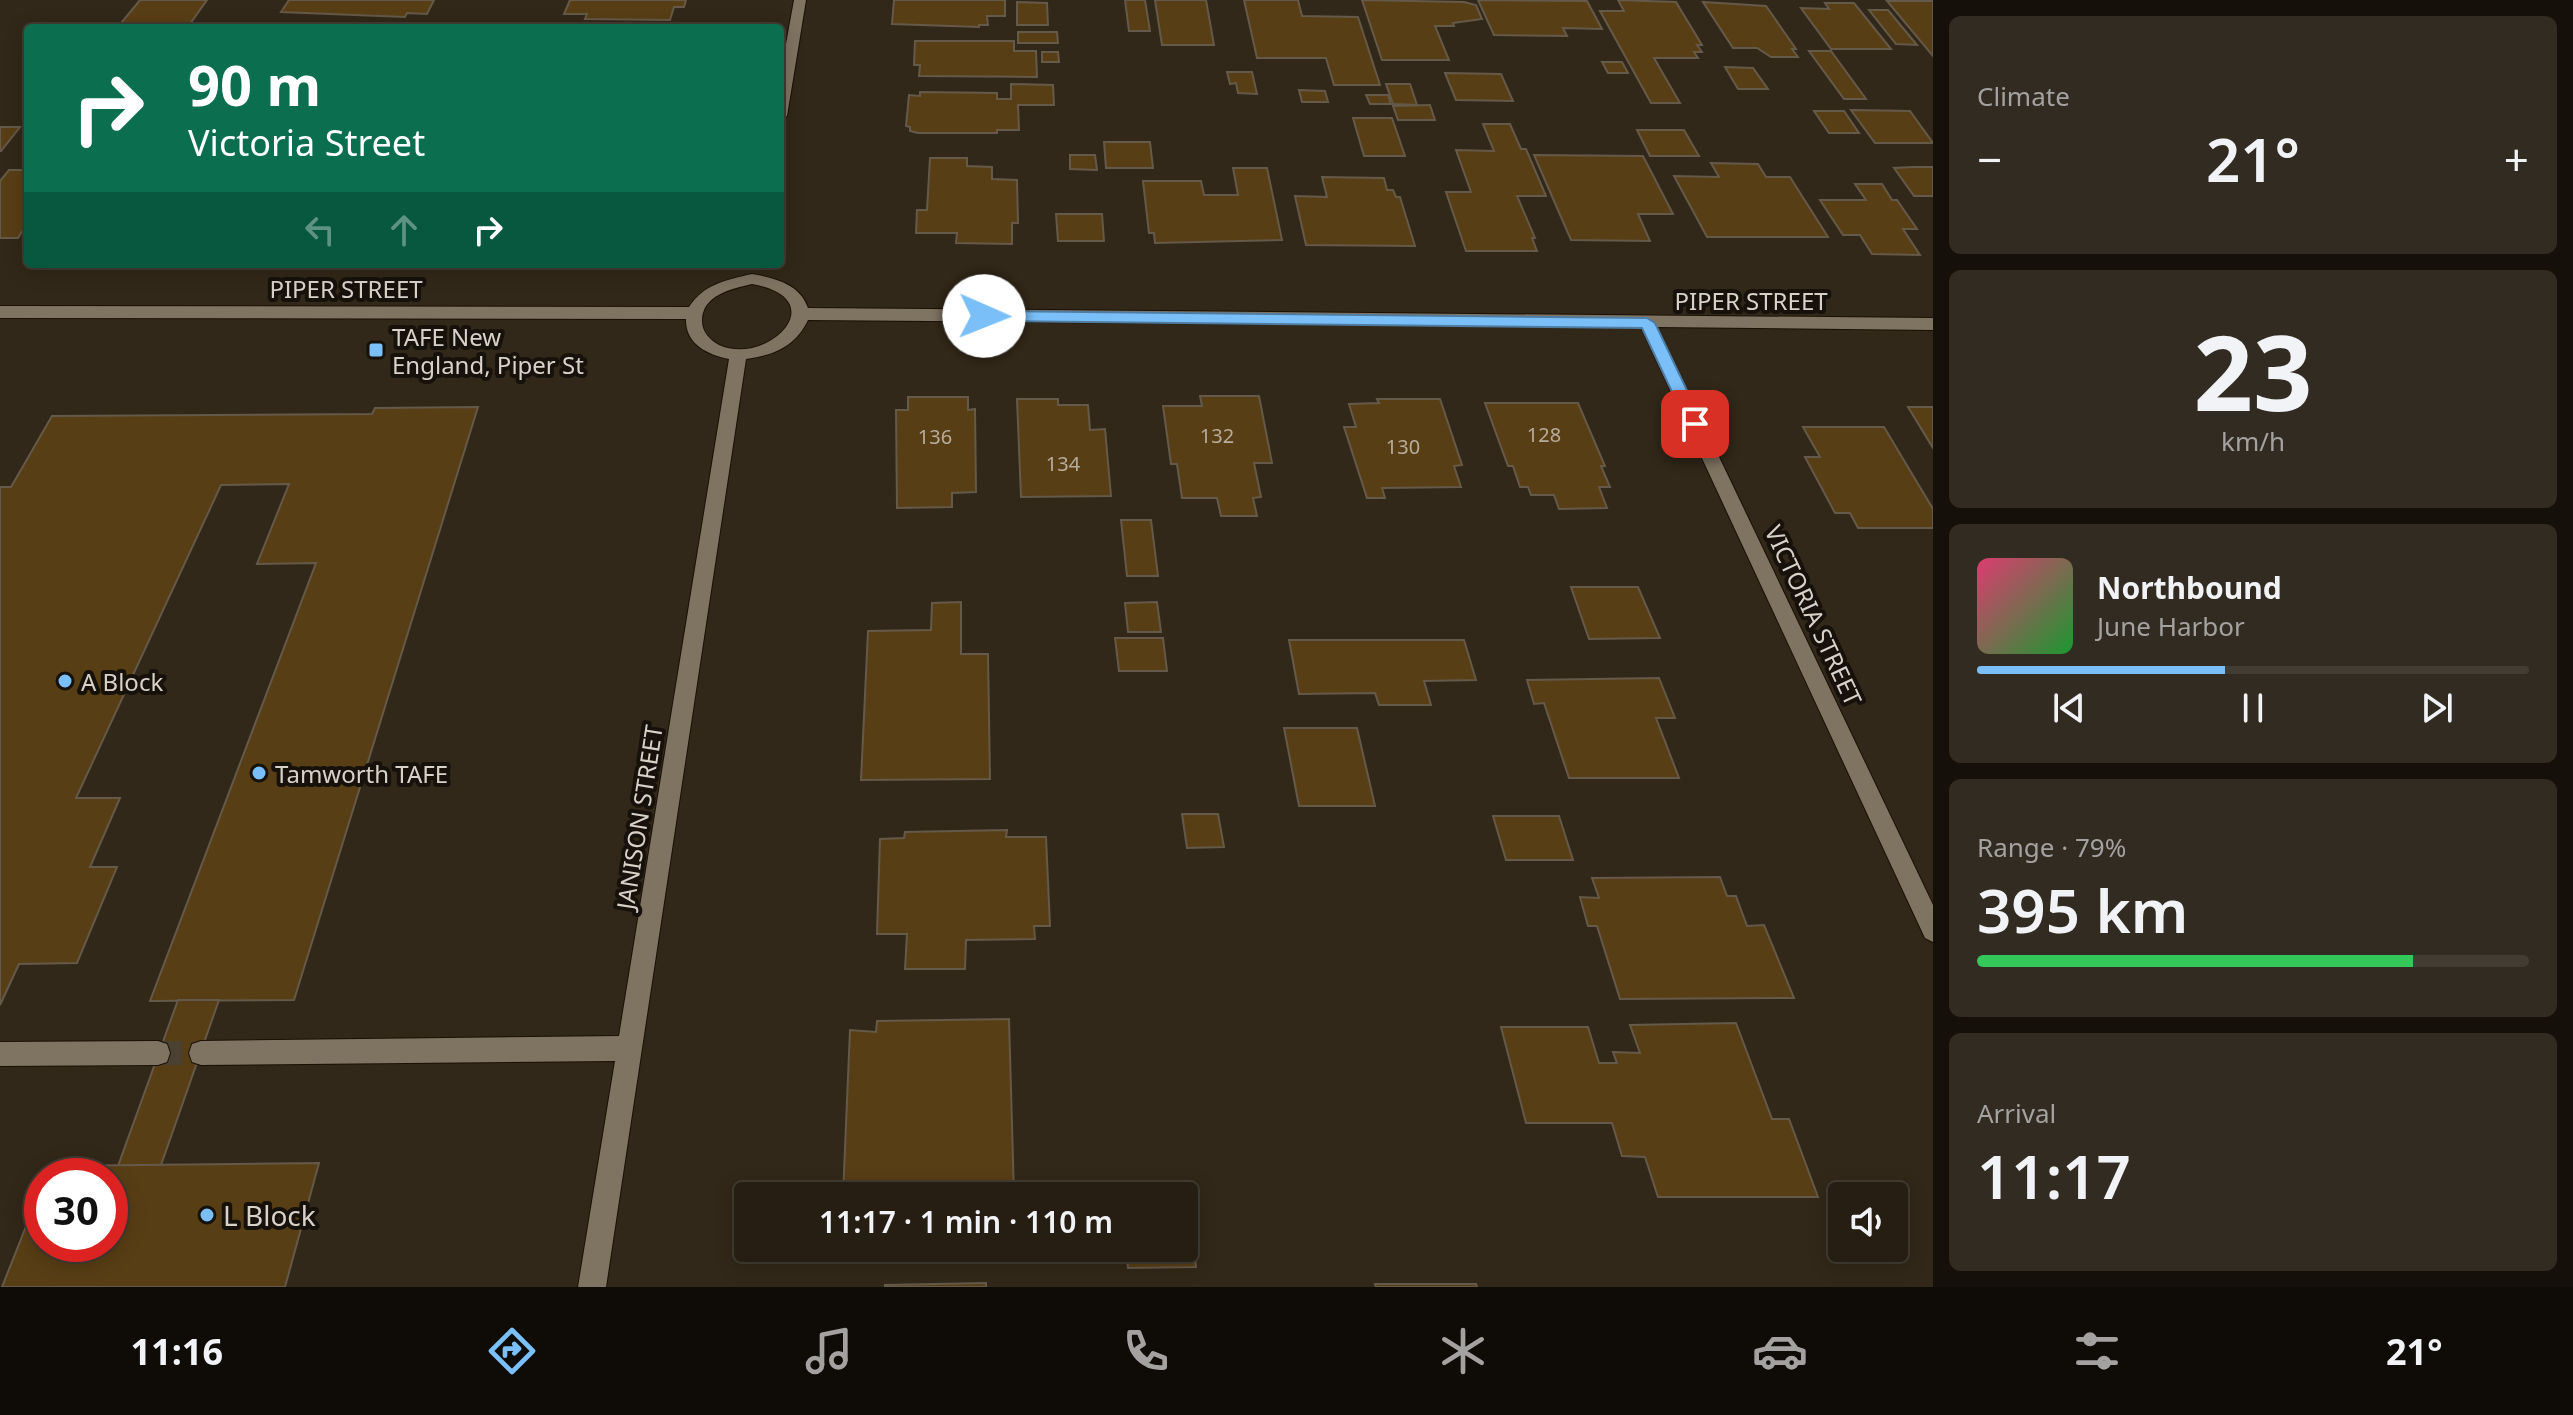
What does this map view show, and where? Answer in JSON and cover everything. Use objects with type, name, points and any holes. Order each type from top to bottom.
[{"type":"street","points":[[784,93],[800,0]]},
{"type":"street","points":[[754,272],[793,293],[801,314],[798,326],[781,343],[756,353],[738,355],[706,346],[691,325],[692,313],[708,293],[754,272]]},
{"type":"street","name":"PIPER STREET","points":[[0,312],[692,313]]},
{"type":"street","name":"PIPER STREET","points":[[801,314],[1933,324]]},
{"type":"street","name":"VICTORIA STREET","points":[[1647,323],[1933,930]]},
{"type":"street","name":"JANISON STREET","points":[[592,1287],[738,355]]},
{"type":"street","points":[[201,1053],[630,1048]]},
{"type":"street","points":[[0,1054],[158,1053]]},
{"type":"building","points":[[140,0],[207,0],[190,24],[120,24]]},
{"type":"building","points":[[289,0],[434,0],[427,14],[407,13],[405,17],[281,12]]},
{"type":"building","points":[[570,0],[686,0],[684,7],[674,7],[670,20],[585,19],[587,14],[564,14]]},
{"type":"building","points":[[894,0],[1005,0],[1005,16],[987,16],[988,25],[979,27],[892,24]]},
{"type":"building","points":[[1125,0],[1145,0],[1150,31],[1129,31]]},
{"type":"building","points":[[1155,0],[1206,0],[1214,45],[1162,45]]},
{"type":"building","points":[[1244,0],[1298,0],[1302,16],[1358,17],[1380,85],[1334,85],[1326,58],[1257,58]]},
{"type":"building","points":[[1362,0],[1464,2],[1476,5],[1482,19],[1453,23],[1454,26],[1435,26],[1449,60],[1382,60]]},
{"type":"building","points":[[1478,0],[1587,1],[1602,29],[1563,28],[1567,36],[1494,35]]},
{"type":"building","points":[[1618,0],[1676,2],[1702,45],[1697,45],[1702,52],[1694,52],[1698,58],[1654,58],[1680,103],[1651,103],[1600,11],[1624,11]]},
{"type":"building","points":[[1887,1],[1933,1],[1933,56]]},
{"type":"building","points":[[1017,2],[1047,3],[1048,25],[1017,25]]},
{"type":"building","points":[[1703,2],[1766,6],[1796,49],[1792,49],[1798,57],[1771,57],[1757,48],[1733,48]]},
{"type":"building","points":[[1825,3],[1854,3],[1891,49],[1831,49],[1801,8],[1829,9]]},
{"type":"building","points":[[1869,10],[1888,10],[1917,45],[1896,44]]},
{"type":"building","points":[[1018,32],[1057,32],[1058,43],[1018,43]]},
{"type":"building","points":[[915,41],[1014,41],[1014,51],[1036,51],[1037,77],[919,76],[920,65],[914,65]]},
{"type":"building","points":[[1809,51],[1831,51],[1866,99],[1844,99]]},
{"type":"building","points":[[1042,52],[1058,52],[1059,62],[1042,62]]},
{"type":"building","points":[[1602,62],[1622,62],[1628,73],[1608,73]]},
{"type":"building","points":[[1725,67],[1753,68],[1768,89],[1738,89]]},
{"type":"building","points":[[1227,72],[1252,72],[1257,94],[1238,93],[1236,83],[1230,84]]},
{"type":"building","points":[[1445,73],[1501,74],[1513,101],[1456,100]]},
{"type":"building","points":[[1011,84],[1053,85],[1054,105],[1018,105],[1019,130],[918,133],[906,126],[909,95],[920,96],[920,92],[997,93],[997,99],[1011,99]]},
{"type":"building","points":[[1386,84],[1410,84],[1417,105],[1393,104]]},
{"type":"building","points":[[1299,90],[1325,91],[1328,102],[1302,102]]},
{"type":"building","points":[[1366,95],[1388,95],[1391,104],[1370,104]]},
{"type":"building","points":[[1430,105],[1435,120],[1398,120],[1393,106]]},
{"type":"building","points":[[1851,110],[1910,111],[1933,143],[1875,143]]},
{"type":"building","points":[[1814,111],[1844,111],[1859,133],[1829,133]]},
{"type":"building","points":[[1353,118],[1392,118],[1405,156],[1364,156]]},
{"type":"building","points":[[1483,124],[1510,124],[1521,149],[1526,149],[1546,196],[1517,196],[1535,238],[1532,238],[1537,251],[1466,251],[1446,192],[1471,192],[1456,150],[1494,151]]},
{"type":"building","points":[[0,127],[20,127],[1,151],[0,151]]},
{"type":"building","points":[[1637,130],[1684,130],[1699,156],[1650,156]]},
{"type":"building","points":[[1104,142],[1150,142],[1153,168],[1106,168]]},
{"type":"building","points":[[1070,155],[1095,155],[1097,170],[1070,169]]},
{"type":"building","points":[[1534,155],[1643,156],[1673,214],[1638,214],[1650,241],[1571,240]]},
{"type":"building","points":[[930,158],[967,158],[967,166],[992,167],[992,179],[1017,180],[1018,223],[1012,223],[1012,244],[956,243],[957,233],[916,233],[917,210],[927,210]]},
{"type":"building","points":[[1711,163],[1758,164],[1766,177],[1790,177],[1828,237],[1707,237],[1674,176],[1719,177]]},
{"type":"building","points":[[1933,167],[1933,196],[1914,196],[1894,168]]},
{"type":"building","points":[[1233,168],[1267,168],[1282,240],[1155,243],[1154,233],[1149,233],[1143,181],[1201,181],[1204,195],[1238,195]]},
{"type":"building","points":[[9,170],[24,170],[24,230],[18,238],[0,238],[0,181]]},
{"type":"building","points":[[1322,177],[1384,178],[1387,190],[1393,190],[1396,197],[1400,197],[1415,246],[1306,245],[1295,196],[1327,197]]},
{"type":"building","points":[[1855,184],[1882,184],[1892,200],[1897,200],[1917,229],[1903,229],[1920,255],[1872,254],[1860,235],[1843,235],[1820,200],[1866,200]]},
{"type":"building","points":[[1056,214],[1102,214],[1104,241],[1058,241]]},
{"type":"building","points":[[1200,396],[1259,396],[1272,463],[1254,463],[1261,497],[1253,498],[1257,516],[1221,516],[1217,498],[1182,498],[1177,464],[1171,464],[1163,406],[1202,406]]},
{"type":"building","points":[[908,397],[968,397],[968,410],[975,409],[976,492],[952,493],[952,507],[897,508],[896,410],[908,410]]},
{"type":"building","points":[[1017,399],[1058,399],[1058,405],[1088,405],[1090,430],[1105,429],[1111,496],[1021,497]]},
{"type":"building","points":[[1377,399],[1440,399],[1462,465],[1454,466],[1461,487],[1382,488],[1385,498],[1367,498],[1344,427],[1356,427],[1349,404],[1379,403]]},
{"type":"building","points":[[1485,403],[1578,403],[1605,466],[1601,466],[1610,487],[1599,487],[1607,508],[1559,509],[1554,495],[1531,495],[1528,487],[1520,487],[1513,466],[1508,466]]},
{"type":"building","name":"A Block","points":[[478,407],[294,1000],[150,1001],[316,563],[257,564],[289,484],[221,485],[76,798],[120,798],[90,867],[117,867],[77,963],[19,964],[0,1005],[0,487],[11,487],[52,416],[372,414],[375,408]]},
{"type":"building","points":[[1908,407],[1933,407],[1933,448]]},
{"type":"building","points":[[1803,427],[1884,427],[1933,509],[1933,528],[1858,528],[1850,513],[1835,513],[1805,457],[1820,457]]},
{"type":"building","points":[[1121,520],[1151,520],[1158,576],[1127,576]]},
{"type":"building","points":[[1571,587],[1638,587],[1660,638],[1589,639]]},
{"type":"building","points":[[961,602],[961,654],[988,654],[990,779],[861,780],[868,631],[931,630],[932,603]]},
{"type":"building","points":[[1157,602],[1161,632],[1128,632],[1125,603]]},
{"type":"building","points":[[1115,638],[1163,638],[1167,671],[1119,671]]},
{"type":"building","points":[[1289,640],[1464,640],[1476,680],[1424,681],[1431,705],[1379,705],[1375,693],[1299,694]]},
{"type":"building","points":[[1659,678],[1675,718],[1656,718],[1679,778],[1569,778],[1544,703],[1534,704],[1527,680]]},
{"type":"building","points":[[1284,728],[1357,728],[1375,806],[1299,806]]},
{"type":"building","points":[[1182,814],[1218,814],[1224,847],[1187,848]]},
{"type":"building","points":[[1493,816],[1559,816],[1573,860],[1506,860]]},
{"type":"building","points":[[1007,830],[1006,837],[1046,837],[1050,926],[1034,926],[1035,939],[966,940],[965,969],[905,969],[907,934],[877,934],[880,839],[904,838],[905,832]]},
{"type":"building","points":[[1720,877],[1727,896],[1736,896],[1747,926],[1764,925],[1794,998],[1620,999],[1597,926],[1588,926],[1580,897],[1599,898],[1592,878]]},
{"type":"building","points":[[178,1000],[219,1000],[161,1165],[128,1166],[128,1158],[121,1158]]},
{"type":"building","points":[[1009,1019],[1014,1182],[844,1182],[850,1030],[876,1032],[877,1021]]},
{"type":"building","points":[[1736,1023],[1772,1119],[1789,1119],[1818,1197],[1658,1197],[1645,1157],[1622,1156],[1612,1123],[1526,1123],[1501,1027],[1588,1027],[1599,1063],[1617,1063],[1613,1052],[1640,1053],[1630,1025]]},
{"type":"building","name":"L Block","points":[[319,1163],[285,1287],[2,1287],[24,1231],[24,1262],[128,1262],[128,1165]]},
{"type":"building","points":[[1127,1262],[1195,1262],[1196,1267],[1128,1268]]},
{"type":"building","points":[[986,1283],[986,1287],[885,1287],[885,1285]]},
{"type":"building","points":[[1375,1284],[1476,1284],[1477,1287],[1376,1287]]},
{"type":"tunnel","points":[[158,1053],[201,1053]]},
{"type":"place","name":"TAFE New England, Piper St","points":[[376,350]]},
{"type":"place","name":"A Block","points":[[65,681]]},
{"type":"place","name":"Tamworth TAFE","points":[[259,773]]},
{"type":"place","name":"L Block","points":[[207,1215]]},
{"type":"route","points":[[984,316],[1647,323],[1695,424]]}]
